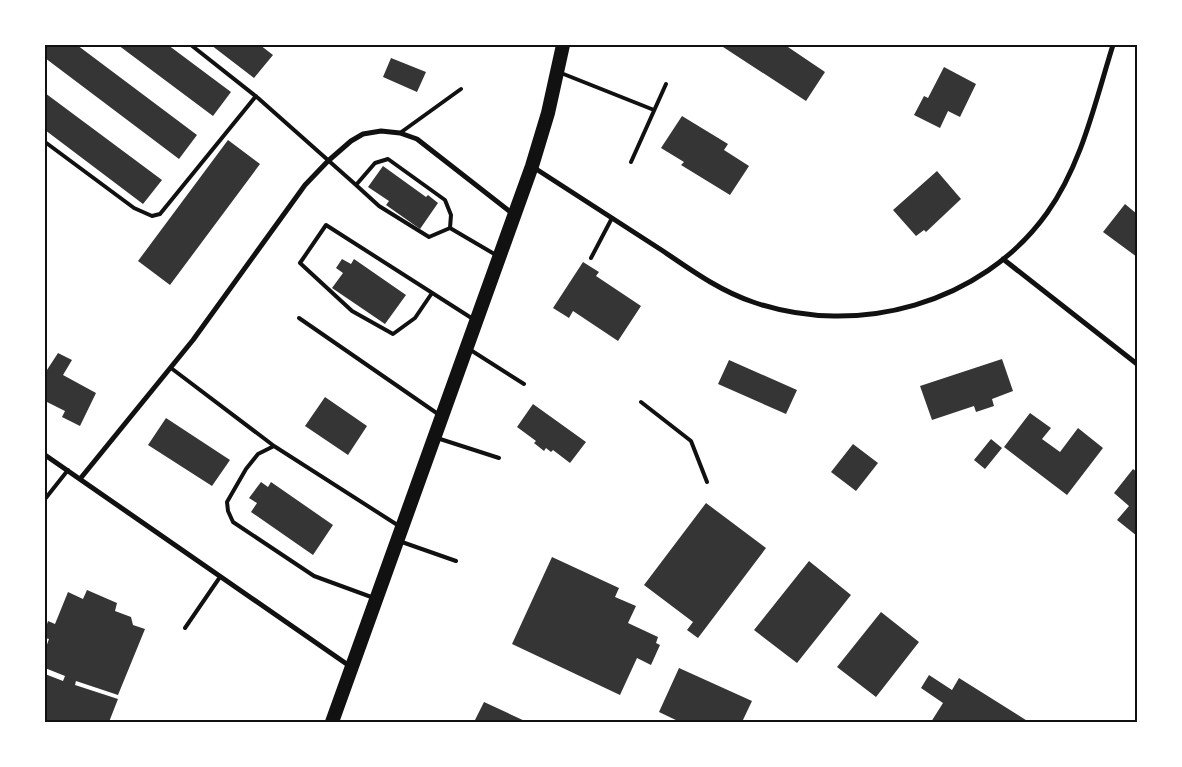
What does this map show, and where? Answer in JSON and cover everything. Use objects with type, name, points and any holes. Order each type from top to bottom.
[{"type":"highway","points":[[332,722],[515,216],[532,166],[558,72],[563,45]]},
{"type":"street","points":[[532,166],[716,285],[752,302],[791,313],[847,318],[904,310],[957,290],[1003,259],[1028,236],[1047,213],[1077,159],[1113,45]]},
{"type":"street","points":[[80,479],[193,340],[305,185],[351,141],[363,134],[382,131],[400,133],[417,139],[515,216]]},
{"type":"street","points":[[1003,259],[1137,364]]},
{"type":"street","points":[[45,455],[352,667]]},
{"type":"lane","points":[[191,45],[256,96],[379,206],[429,236],[450,228]]},
{"type":"lane","points":[[558,72],[654,110]]},
{"type":"lane","points":[[631,162],[666,84]]},
{"type":"lane","points":[[400,133],[462,88]]},
{"type":"lane","points":[[45,142],[134,208],[152,216],[160,214],[256,96]]},
{"type":"lane","points":[[356,185],[375,163],[388,159],[445,200],[451,215],[450,228]]},
{"type":"lane","points":[[591,258],[612,218]]},
{"type":"lane","points":[[432,293],[415,318],[393,334],[352,311],[300,263],[326,225],[432,293],[477,322]]},
{"type":"lane","points":[[450,228],[500,257]]},
{"type":"lane","points":[[299,318],[442,417]]},
{"type":"lane","points":[[467,348],[524,384]]},
{"type":"lane","points":[[171,368],[274,446],[400,534],[456,561]]},
{"type":"lane","points":[[641,402],[691,441],[707,482]]},
{"type":"lane","points":[[435,437],[499,458]]},
{"type":"lane","points":[[274,446],[258,454],[246,469],[227,502],[228,511],[234,522],[314,576],[376,599]]},
{"type":"lane","points":[[45,499],[68,470]]},
{"type":"lane","points":[[185,628],[220,577]]},
{"type":"building","points":[[45,45],[77,45],[197,135],[179,159],[45,58]]},
{"type":"building","points":[[118,45],[168,45],[231,92],[213,116]]},
{"type":"building","points":[[211,45],[260,45],[273,55],[254,78]]},
{"type":"building","points":[[720,45],[785,45],[825,72],[806,101]]},
{"type":"building","points":[[391,58],[426,72],[417,92],[383,77]]},
{"type":"building","points":[[944,67],[976,84],[960,117],[948,111],[940,128],[914,115],[924,96],[928,98]]},
{"type":"building","points":[[45,93],[162,180],[143,204],[45,130]]},
{"type":"building","points":[[682,116],[728,144],[724,150],[749,166],[730,195],[681,165],[684,162],[661,148]]},
{"type":"building","points":[[228,140],[260,164],[170,285],[138,261]]},
{"type":"building","points":[[383,166],[426,197],[428,195],[438,203],[420,229],[386,205],[389,201],[368,187]]},
{"type":"building","points":[[937,171],[961,199],[926,232],[924,230],[916,236],[893,210]]},
{"type":"building","points":[[1125,204],[1137,214],[1137,257],[1103,232]]},
{"type":"building","points":[[342,259],[351,264],[354,259],[406,295],[385,324],[332,288],[343,273],[336,268]]},
{"type":"building","points":[[583,262],[599,272],[596,276],[641,306],[618,341],[573,311],[569,318],[553,308]]},
{"type":"building","points":[[58,353],[72,360],[63,375],[96,393],[80,426],[62,417],[65,411],[45,401],[45,373]]},
{"type":"building","points":[[1002,359],[1013,391],[992,399],[994,406],[976,412],[974,406],[932,420],[920,386]]},
{"type":"building","points":[[729,360],[797,390],[786,414],[718,384]]},
{"type":"building","points":[[325,397],[367,426],[348,455],[305,426]]},
{"type":"building","points":[[533,404],[586,442],[570,463],[553,450],[551,452],[546,448],[544,451],[534,443],[536,441],[517,427]]},
{"type":"building","points":[[1030,413],[1051,428],[1042,439],[1060,452],[1078,428],[1103,448],[1067,495],[1004,447]]},
{"type":"building","points":[[166,418],[230,460],[212,486],[148,445]]},
{"type":"building","points":[[991,439],[1002,448],[985,469],[974,460]]},
{"type":"building","points":[[853,444],[878,463],[856,491],[831,472]]},
{"type":"building","points":[[1133,469],[1137,472],[1137,536],[1117,520],[1129,506],[1114,493]]},
{"type":"building","points":[[261,482],[268,487],[271,482],[333,525],[313,555],[251,512],[257,503],[249,498]]},
{"type":"building","points":[[706,503],[766,548],[698,638],[687,630],[693,622],[644,585]]},
{"type":"building","points":[[552,557],[619,588],[615,597],[636,606],[628,623],[658,637],[656,643],[660,645],[651,665],[637,658],[620,695],[512,644]]},
{"type":"building","points":[[809,561],[851,595],[797,663],[754,630]]},
{"type":"building","points":[[87,590],[117,603],[115,611],[131,617],[133,625],[145,629],[118,695],[76,681],[75,685],[118,699],[109,722],[45,722],[45,674],[63,681],[65,676],[45,668],[45,650],[49,639],[45,638],[45,630],[48,621],[55,624],[68,592],[83,599]]},
{"type":"building","points":[[881,612],[919,642],[876,697],[837,667]]},
{"type":"building","points":[[679,668],[752,701],[742,722],[680,722],[659,712]]},
{"type":"building","points":[[929,675],[952,690],[959,678],[1029,722],[931,722],[943,703],[921,688]]},
{"type":"building","points":[[484,702],[527,722],[474,722]]}]
